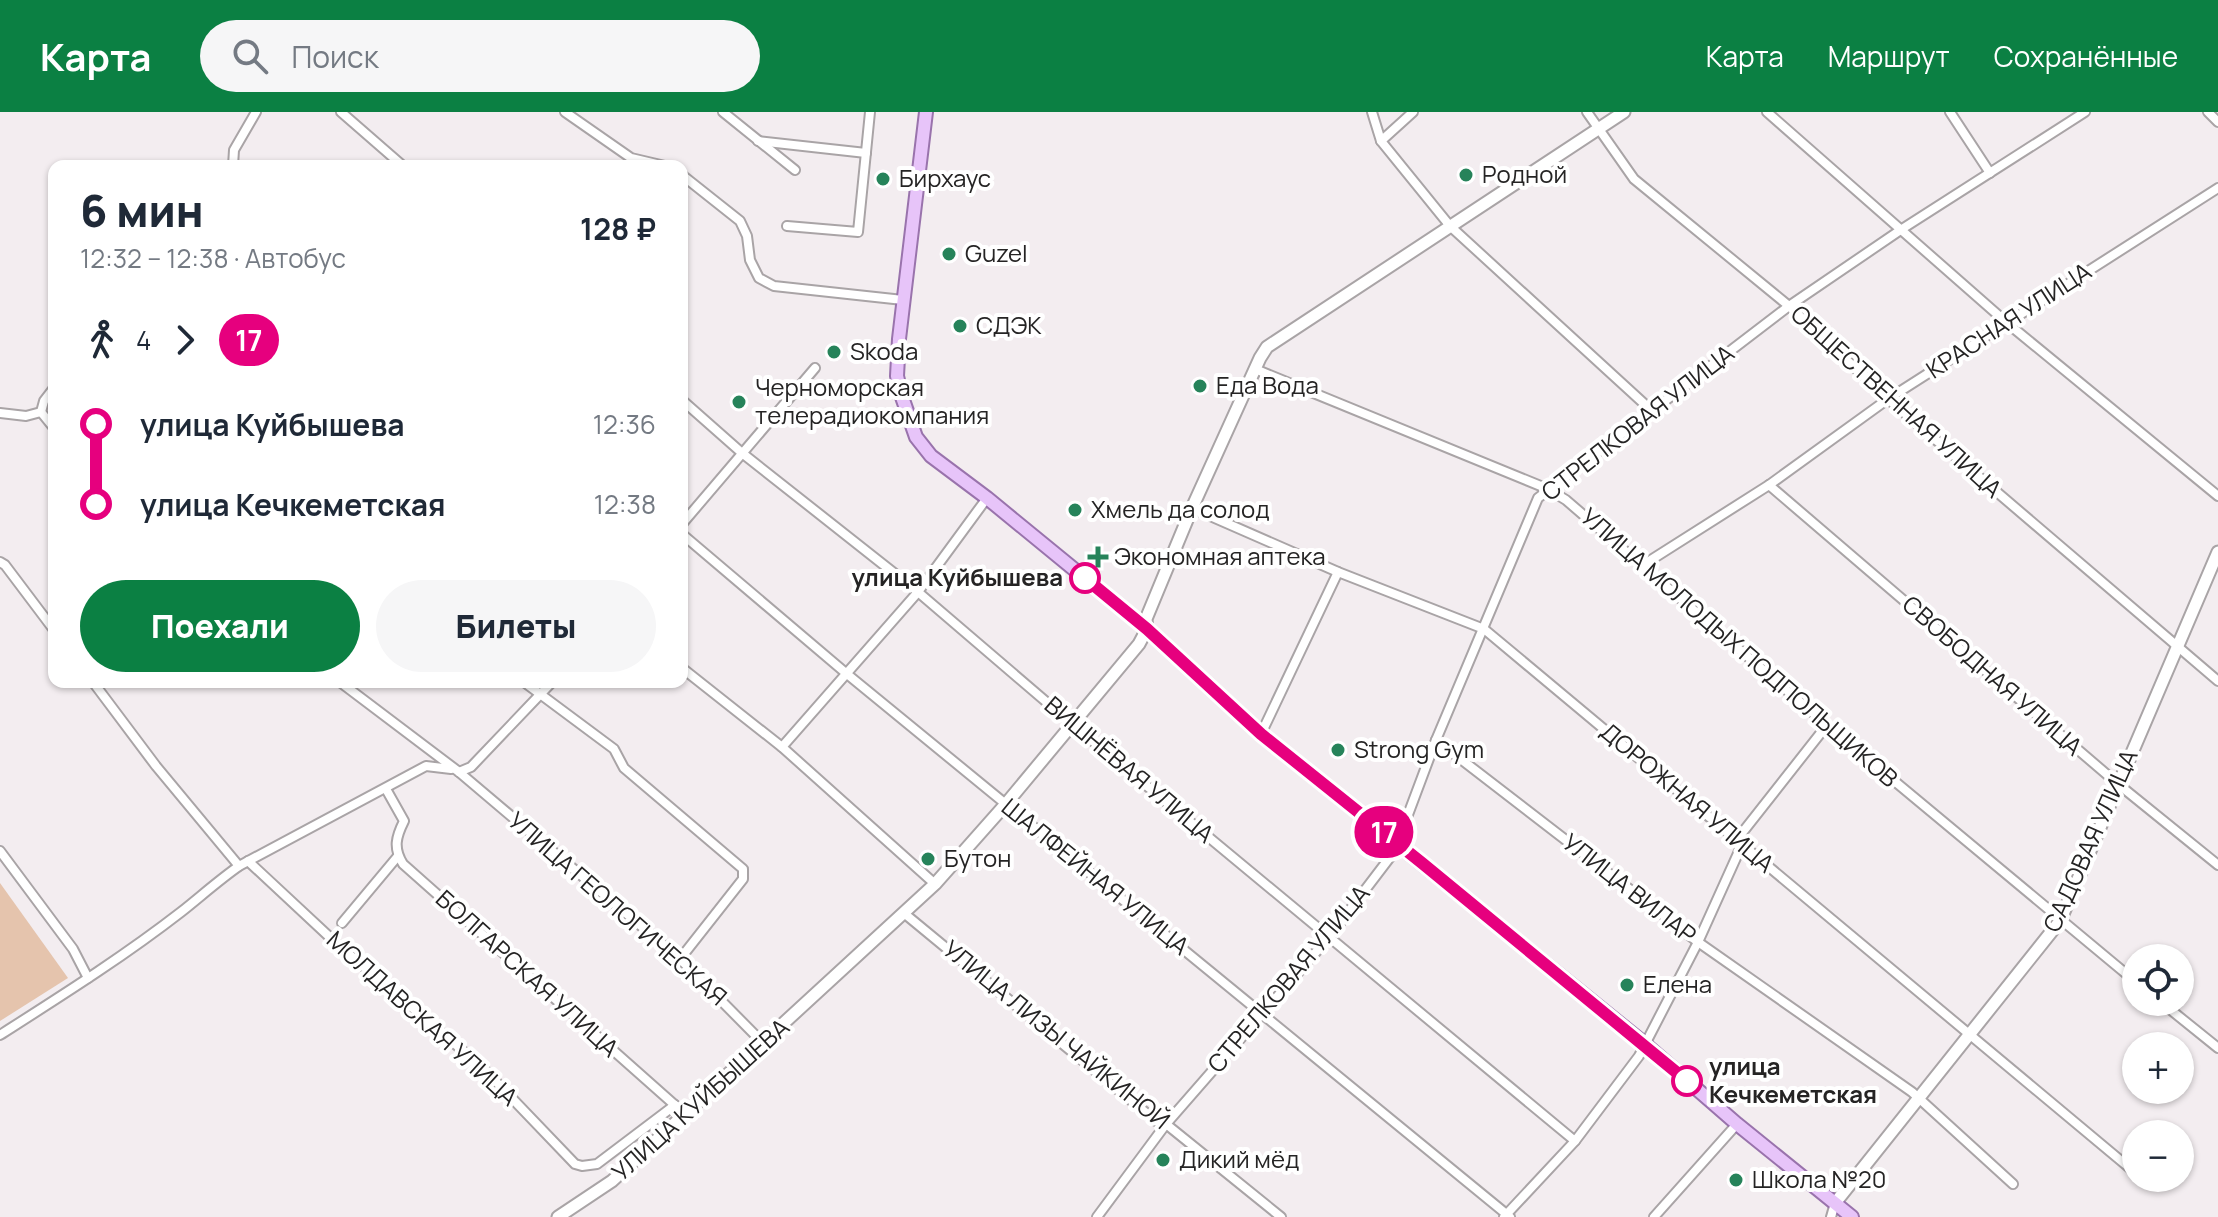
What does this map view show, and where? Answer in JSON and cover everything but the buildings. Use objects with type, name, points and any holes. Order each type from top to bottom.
[{"type":"main road","points":[[926,112],[897,376],[907,417],[916,437],[931,456],[1147,629],[1261,734],[1645,1044],[1852,1217]]},
{"type":"main road","name":"УЛИЦА КУЙБЫШЕВА","points":[[558,1217],[612,1181],[905,914],[1005,805],[1139,644],[1147,629],[1146,619],[1192,508],[1267,347],[1624,112]]},
{"type":"main road","name":"САДОВАЯ УЛИЦА","points":[[1835,1203],[2060,921],[2218,552]]},
{"type":"street","points":[[233,160],[234,150],[256,112]]},
{"type":"street","points":[[341,112],[396,160]]},
{"type":"street","points":[[565,112],[631,158],[640,160]]},
{"type":"street","points":[[723,112],[795,170]]},
{"type":"street","points":[[787,226],[858,232],[870,112],[862,112]]},
{"type":"street","points":[[1372,112],[1381,141],[1450,226],[1651,410]]},
{"type":"street","points":[[1381,141],[1413,112]]},
{"type":"street","name":"ОБЩЕСТВЕННАЯ УЛИЦА","points":[[1587,112],[1634,179],[1789,306],[1888,399],[2218,681]]},
{"type":"street","points":[[1767,112],[2006,322],[2218,496]]},
{"type":"street","points":[[1950,112],[1990,173]]},
{"type":"street","name":"СТРЕЛКОВАЯ УЛИЦА","points":[[1097,1217],[1166,1124],[1330,936],[1398,843],[1400,829],[1436,740],[1538,498],[1789,306],[1902,229],[2085,112]]},
{"type":"street","points":[[2208,112],[2218,122]]},
{"type":"street","points":[[758,141],[866,153]]},
{"type":"street","points":[[688,180],[740,221],[747,236],[750,260],[759,278],[774,286],[903,300]]},
{"type":"street","name":"КРАСНАЯ УЛИЦА","points":[[1643,565],[1769,485],[1888,399],[2218,188]]},
{"type":"street","points":[[688,517],[815,368]]},
{"type":"street","name":"УЛИЦА МОЛОДЫХ ПОДПОЛЬЩИКОВ","points":[[1255,369],[1548,489],[1566,500],[1827,725],[2122,971]]},
{"type":"street","points":[[41,412],[48,396]]},
{"type":"street","name":"ВИШНЁВАЯ УЛИЦА","points":[[688,405],[742,453],[918,592],[1071,723],[1575,1141]]},
{"type":"street","points":[[0,413],[26,416],[41,412]]},
{"type":"street","points":[[41,412],[48,421]]},
{"type":"street","name":"СВОБОДНАЯ УЛИЦА","points":[[1769,485],[2118,784],[2218,865]]},
{"type":"street","points":[[782,747],[918,592],[987,498]]},
{"type":"street","name":"ДОРОЖНАЯ УЛИЦА","points":[[1192,508],[1338,572],[1484,629],[2122,1162]]},
{"type":"street","name":"ШАЛФЕЙНАЯ УЛИЦА","points":[[688,539],[1005,805],[1263,1012],[1507,1216]]},
{"type":"street","points":[[0,562],[48,622]]},
{"type":"street","points":[[1261,734],[1338,572]]},
{"type":"street","points":[[688,673],[782,747],[935,884]]},
{"type":"street","points":[[98,688],[156,766],[239,866]]},
{"type":"street","name":"УЛИЦА ГЕОЛОГИЧЕСКАЯ","points":[[348,688],[467,778],[680,959],[764,1044]]},
{"type":"street","points":[[531,688],[614,749],[624,768],[743,869],[743,879],[680,959]]},
{"type":"street","points":[[0,1035],[88,978],[239,866],[426,766],[442,766],[459,772],[471,767],[547,688]]},
{"type":"street","points":[[1507,1216],[1575,1141],[1639,1056],[1698,942],[1741,842],[1742,833],[1827,725]]},
{"type":"street","name":"УЛИЦА ВИЛАР","points":[[1436,740],[1698,942],[1918,1097],[2013,1184]]},
{"type":"street","points":[[342,923],[398,856],[396,838],[404,821],[386,789]]},
{"type":"street","points":[[0,851],[73,949],[88,978]]},
{"type":"street","name":"БОЛГАРСКАЯ УЛИЦА","points":[[398,856],[403,864],[686,1115]]},
{"type":"street","name":"МОЛДАВСКАЯ УЛИЦА","points":[[248,861],[336,943],[482,1067],[575,1164],[597,1164],[675,1105]]},
{"type":"street","name":"УЛИЦА ЛИЗЫ ЧАЙКИНОЙ","points":[[905,914],[1156,1121],[1166,1124],[1281,1217]]},
{"type":"street","points":[[2178,1016],[2218,1048]]},
{"type":"street","points":[[1654,1217],[1737,1124]]},
{"type":"street","name":"САДОВАЯ УЛИЦА","points":[[1831,1217],[1835,1203]]},
{"type":"shaded area","points":[[0,883],[68,978],[0,1021]]},
{"type":"bus line","name":"17","points":[[1085,578],[1147,629],[1261,734],[1687,1081]]},
{"type":"place","name":"Родной","points":[[1466,175]]},
{"type":"place","name":"Бирхаус","points":[[883,179]]},
{"type":"place","name":"Guzel","points":[[949,254]]},
{"type":"place","name":"СДЭК","points":[[960,326]]},
{"type":"place","name":"Skoda","points":[[834,352]]},
{"type":"place","name":"Еда Вода","points":[[1200,386]]},
{"type":"place","name":"Черноморская телерадиокомпания","points":[[739,402]]},
{"type":"place","name":"Хмель да солод","points":[[1075,510]]},
{"type":"place","name":"Экономная аптека","points":[[1098,557]]},
{"type":"place","name":"улица Куйбышева","points":[[1085,578]]},
{"type":"place","name":"Strong Gym","points":[[1338,750]]},
{"type":"place","name":"Бутон","points":[[928,859]]},
{"type":"place","name":"Елена","points":[[1627,985]]},
{"type":"place","name":"улица Кечкеметская","points":[[1687,1081]]},
{"type":"place","name":"Дикий мёд","points":[[1163,1160]]},
{"type":"place","name":"Школа №20","points":[[1736,1180]]}]
